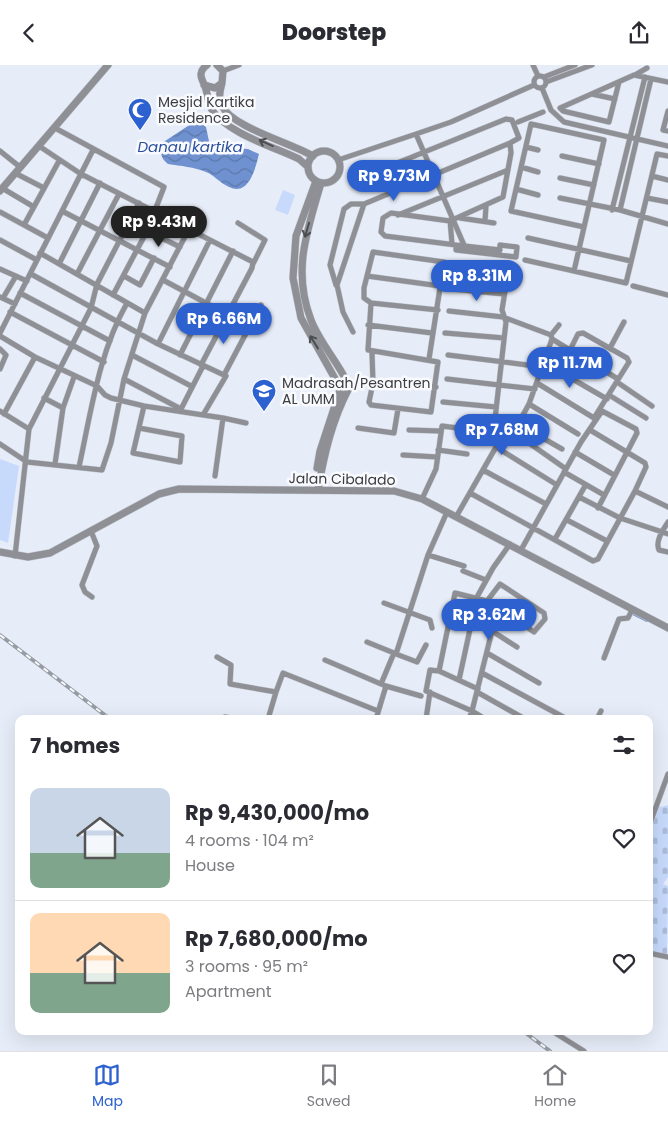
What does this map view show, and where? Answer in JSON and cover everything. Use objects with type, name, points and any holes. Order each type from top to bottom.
[{"type":"street","points":[[34,207],[1,189],[108,65]]},
{"type":"street","points":[[207,65],[201,68],[200,78],[212,109],[231,128],[299,159],[308,167]]},
{"type":"street","points":[[218,65],[223,71],[219,91],[221,105],[230,115],[258,131],[313,156]]},
{"type":"street","points":[[223,71],[239,65]]},
{"type":"street","points":[[533,65],[538,76],[545,80]]},
{"type":"street","points":[[592,65],[577,67],[545,80],[542,88],[551,110],[564,122],[668,146]]},
{"type":"street","points":[[619,82],[609,122],[563,111],[560,107],[647,68]]},
{"type":"street","points":[[634,75],[668,82]]},
{"type":"street","points":[[534,85],[534,80],[538,76]]},
{"type":"street","points":[[612,210],[645,77]]},
{"type":"street","points":[[620,211],[651,79]]},
{"type":"street","points":[[204,85],[215,88],[222,83]]},
{"type":"street","points":[[338,160],[451,122],[534,85],[542,88]]},
{"type":"street","points":[[592,94],[615,99]]},
{"type":"street","points":[[668,111],[663,130],[668,131]]},
{"type":"street","points":[[518,122],[543,112]]},
{"type":"street","points":[[531,117],[535,125]]},
{"type":"street","points":[[353,332],[343,312],[330,265],[344,209],[351,204],[364,203],[519,138],[512,120],[508,119],[365,176]]},
{"type":"street","points":[[574,271],[604,140],[531,124],[511,211],[584,227]]},
{"type":"street","points":[[55,128],[92,150],[163,185],[156,212],[113,295]]},
{"type":"street","points":[[416,135],[449,213],[454,220],[464,248]]},
{"type":"street","points":[[454,220],[503,197],[510,143]]},
{"type":"street","points":[[39,146],[59,161],[119,194],[233,251],[253,264]]},
{"type":"street","points":[[526,147],[538,150]]},
{"type":"street","points":[[92,150],[1,331],[36,357],[74,377],[97,386],[104,395],[120,401],[144,406],[180,410],[246,423]]},
{"type":"street","points":[[0,151],[18,170],[44,188]]},
{"type":"street","points":[[318,182],[308,172],[313,156],[324,151],[338,160]]},
{"type":"street","points":[[525,260],[626,283],[657,154],[668,156]]},
{"type":"street","points":[[562,156],[599,164]]},
{"type":"street","points":[[318,182],[334,179],[338,174],[338,160]]},
{"type":"street","points":[[24,225],[59,161]]},
{"type":"street","points":[[521,167],[538,172]]},
{"type":"street","points":[[398,215],[442,195],[508,170]]},
{"type":"street","points":[[652,176],[668,180]]},
{"type":"street","points":[[560,178],[594,185]]},
{"type":"street","points":[[318,182],[304,241],[301,262],[302,280],[312,321],[348,384]]},
{"type":"street","points":[[318,182],[296,236],[292,260],[293,278],[301,318],[339,387]]},
{"type":"street","points":[[59,264],[100,183]]},
{"type":"street","points":[[516,189],[538,195]]},
{"type":"street","points":[[77,274],[119,194]]},
{"type":"street","points":[[647,197],[668,202]]},
{"type":"street","points":[[560,198],[668,224]]},
{"type":"street","points":[[15,556],[27,462],[29,429],[91,308],[97,284],[138,203]]},
{"type":"street","points":[[337,285],[364,203]]},
{"type":"street","points":[[485,221],[486,206]]},
{"type":"street","points":[[62,211],[170,267]]},
{"type":"street","points":[[0,212],[48,238]]},
{"type":"street","points":[[494,223],[390,213],[383,218],[383,235],[499,252]]},
{"type":"street","points":[[454,220],[454,244]]},
{"type":"street","points":[[180,410],[265,240],[238,223]]},
{"type":"street","points":[[0,444],[27,462],[102,470],[124,379],[138,332],[145,313],[189,229]]},
{"type":"street","points":[[147,231],[180,247]]},
{"type":"street","points":[[528,238],[631,261]]},
{"type":"street","points":[[0,240],[38,259]]},
{"type":"street","points":[[158,344],[210,240]]},
{"type":"street","points":[[180,355],[233,251]]},
{"type":"street","points":[[429,359],[432,333],[438,310],[442,261],[373,252],[363,296],[371,303],[438,310]]},
{"type":"street","points":[[40,253],[145,313]]},
{"type":"street","points":[[124,276],[140,285],[154,258]]},
{"type":"street","points":[[422,499],[436,469],[442,426],[492,431],[496,407],[506,322],[503,317],[504,294],[508,273],[452,268]]},
{"type":"street","points":[[0,269],[27,281]]},
{"type":"street","points":[[31,274],[158,344],[224,375]]},
{"type":"street","points":[[15,304],[2,297],[16,276]]},
{"type":"street","points":[[367,276],[440,286]]},
{"type":"street","points":[[163,280],[249,326]]},
{"type":"street","points":[[633,287],[668,295]]},
{"type":"street","points":[[452,289],[504,294]]},
{"type":"street","points":[[20,293],[110,341]]},
{"type":"street","points":[[79,467],[97,386],[110,341],[117,321],[127,303]]},
{"type":"street","points":[[371,303],[368,325],[368,350],[372,353],[429,359],[439,363],[431,412],[371,405],[369,403],[373,383],[372,353]]},
{"type":"street","points":[[203,415],[226,376],[224,375],[261,305]]},
{"type":"street","points":[[448,311],[503,317],[552,337],[652,406]]},
{"type":"street","points":[[10,313],[104,362]]},
{"type":"street","points":[[610,348],[624,322]]},
{"type":"street","points":[[368,325],[432,333]]},
{"type":"street","points":[[559,325],[552,337],[529,404],[518,424],[562,449]]},
{"type":"street","points":[[447,379],[536,386],[594,418],[608,397],[628,359],[581,332],[570,350]]},
{"type":"street","points":[[445,333],[504,339]]},
{"type":"street","points":[[0,349],[6,355],[0,369]]},
{"type":"street","points":[[132,355],[192,386]]},
{"type":"street","points":[[448,355],[527,365]]},
{"type":"street","points":[[29,429],[2,413],[36,357]]},
{"type":"street","points":[[543,362],[646,418]]},
{"type":"street","points":[[55,464],[63,408],[74,377]]},
{"type":"street","points":[[124,379],[180,410]]},
{"type":"street","points":[[316,490],[320,451],[342,380],[348,384],[373,383],[436,387]]},
{"type":"street","points":[[316,490],[339,407],[348,384]]},
{"type":"street","points":[[44,398],[63,408]]},
{"type":"street","points":[[443,402],[496,407]]},
{"type":"street","points":[[529,404],[578,434]]},
{"type":"street","points":[[139,428],[182,436],[180,462],[133,453],[144,406]]},
{"type":"street","points":[[358,428],[394,433],[398,409]]},
{"type":"street","points":[[521,550],[575,452],[602,411],[636,429],[637,433],[598,507]]},
{"type":"street","points":[[214,476],[223,418]]},
{"type":"street","points":[[456,517],[496,447],[507,431],[511,429],[585,486],[604,495]]},
{"type":"street","points":[[409,430],[440,431]]},
{"type":"street","points":[[470,493],[593,561],[598,559],[635,491],[646,465],[590,430]]},
{"type":"street","points":[[496,447],[557,485]]},
{"type":"street","points":[[438,450],[467,453]]},
{"type":"street","points":[[575,452],[614,475]]},
{"type":"street","points":[[403,455],[437,457]]},
{"type":"street","points":[[483,470],[546,505]]},
{"type":"street","points":[[555,539],[585,486]]},
{"type":"street","name":"Jalan Cibalado","points":[[0,552],[15,556],[40,557],[160,494],[180,489],[381,490],[422,499],[445,515],[456,517],[510,544],[631,613],[668,629]]},
{"type":"street","points":[[635,491],[667,506]]},
{"type":"street","points":[[579,497],[620,518],[668,534]]},
{"type":"street","points":[[377,715],[384,685],[411,613],[428,555],[445,515]]},
{"type":"street","points":[[567,520],[607,541]]},
{"type":"street","points":[[668,522],[661,532],[658,549],[668,553]]},
{"type":"street","points":[[91,531],[96,546],[82,585],[85,593],[92,597]]},
{"type":"street","points":[[459,680],[477,597],[510,544]]},
{"type":"street","points":[[428,555],[486,580]]},
{"type":"street","points":[[440,671],[455,593],[488,601],[534,632],[545,619],[544,613],[500,584],[488,601]]},
{"type":"street","points":[[384,603],[430,620],[432,628]]},
{"type":"street","points":[[604,658],[619,619],[631,613]]},
{"type":"street","points":[[472,619],[517,647]]},
{"type":"street","points":[[470,715],[492,631]]},
{"type":"street","points":[[367,642],[418,663],[426,645]]},
{"type":"street","points":[[487,653],[539,683]]},
{"type":"street","points":[[217,657],[231,665],[230,684],[276,691]]},
{"type":"street","points":[[325,660],[384,685],[421,696]]},
{"type":"street","points":[[478,715],[430,691],[426,691],[430,670],[440,671],[459,680],[519,715]]},
{"type":"street","points":[[269,715],[283,673],[378,711]]},
{"type":"street","points":[[482,673],[560,715]]},
{"type":"street","points":[[427,715],[430,691]]},
{"type":"street","points":[[599,715],[601,711]]},
{"type":"street","points":[[653,815],[668,774]]},
{"type":"street","points":[[653,954],[668,957]]},
{"type":"street","points":[[558,1035],[584,1051]]},
{"type":"green space","points":[[283,190],[295,195],[288,215],[275,210]]},
{"type":"green space","points":[[0,459],[19,466],[8,543],[0,540]]},
{"type":"green space","points":[[655,804],[661,807],[668,805],[668,877],[663,884],[668,886],[667,954],[660,954],[653,951],[653,808]]},
{"type":"water","name":"Danau kartika","points":[[194,122],[199,122],[206,127],[210,146],[248,149],[259,154],[251,178],[242,188],[229,187],[206,172],[168,164],[164,160],[161,155],[162,143]]},
{"type":"waterway","points":[[633,614],[647,621]]},
{"type":"railway","points":[[0,635],[105,715]]},
{"type":"railway","points":[[528,1035],[550,1051]]},
{"type":"place","name":"Mesjid Kartika Residence","points":[[140,131]]},
{"type":"place","name":"Madrasah/Pesantren AL UMM","points":[[264,412]]}]
